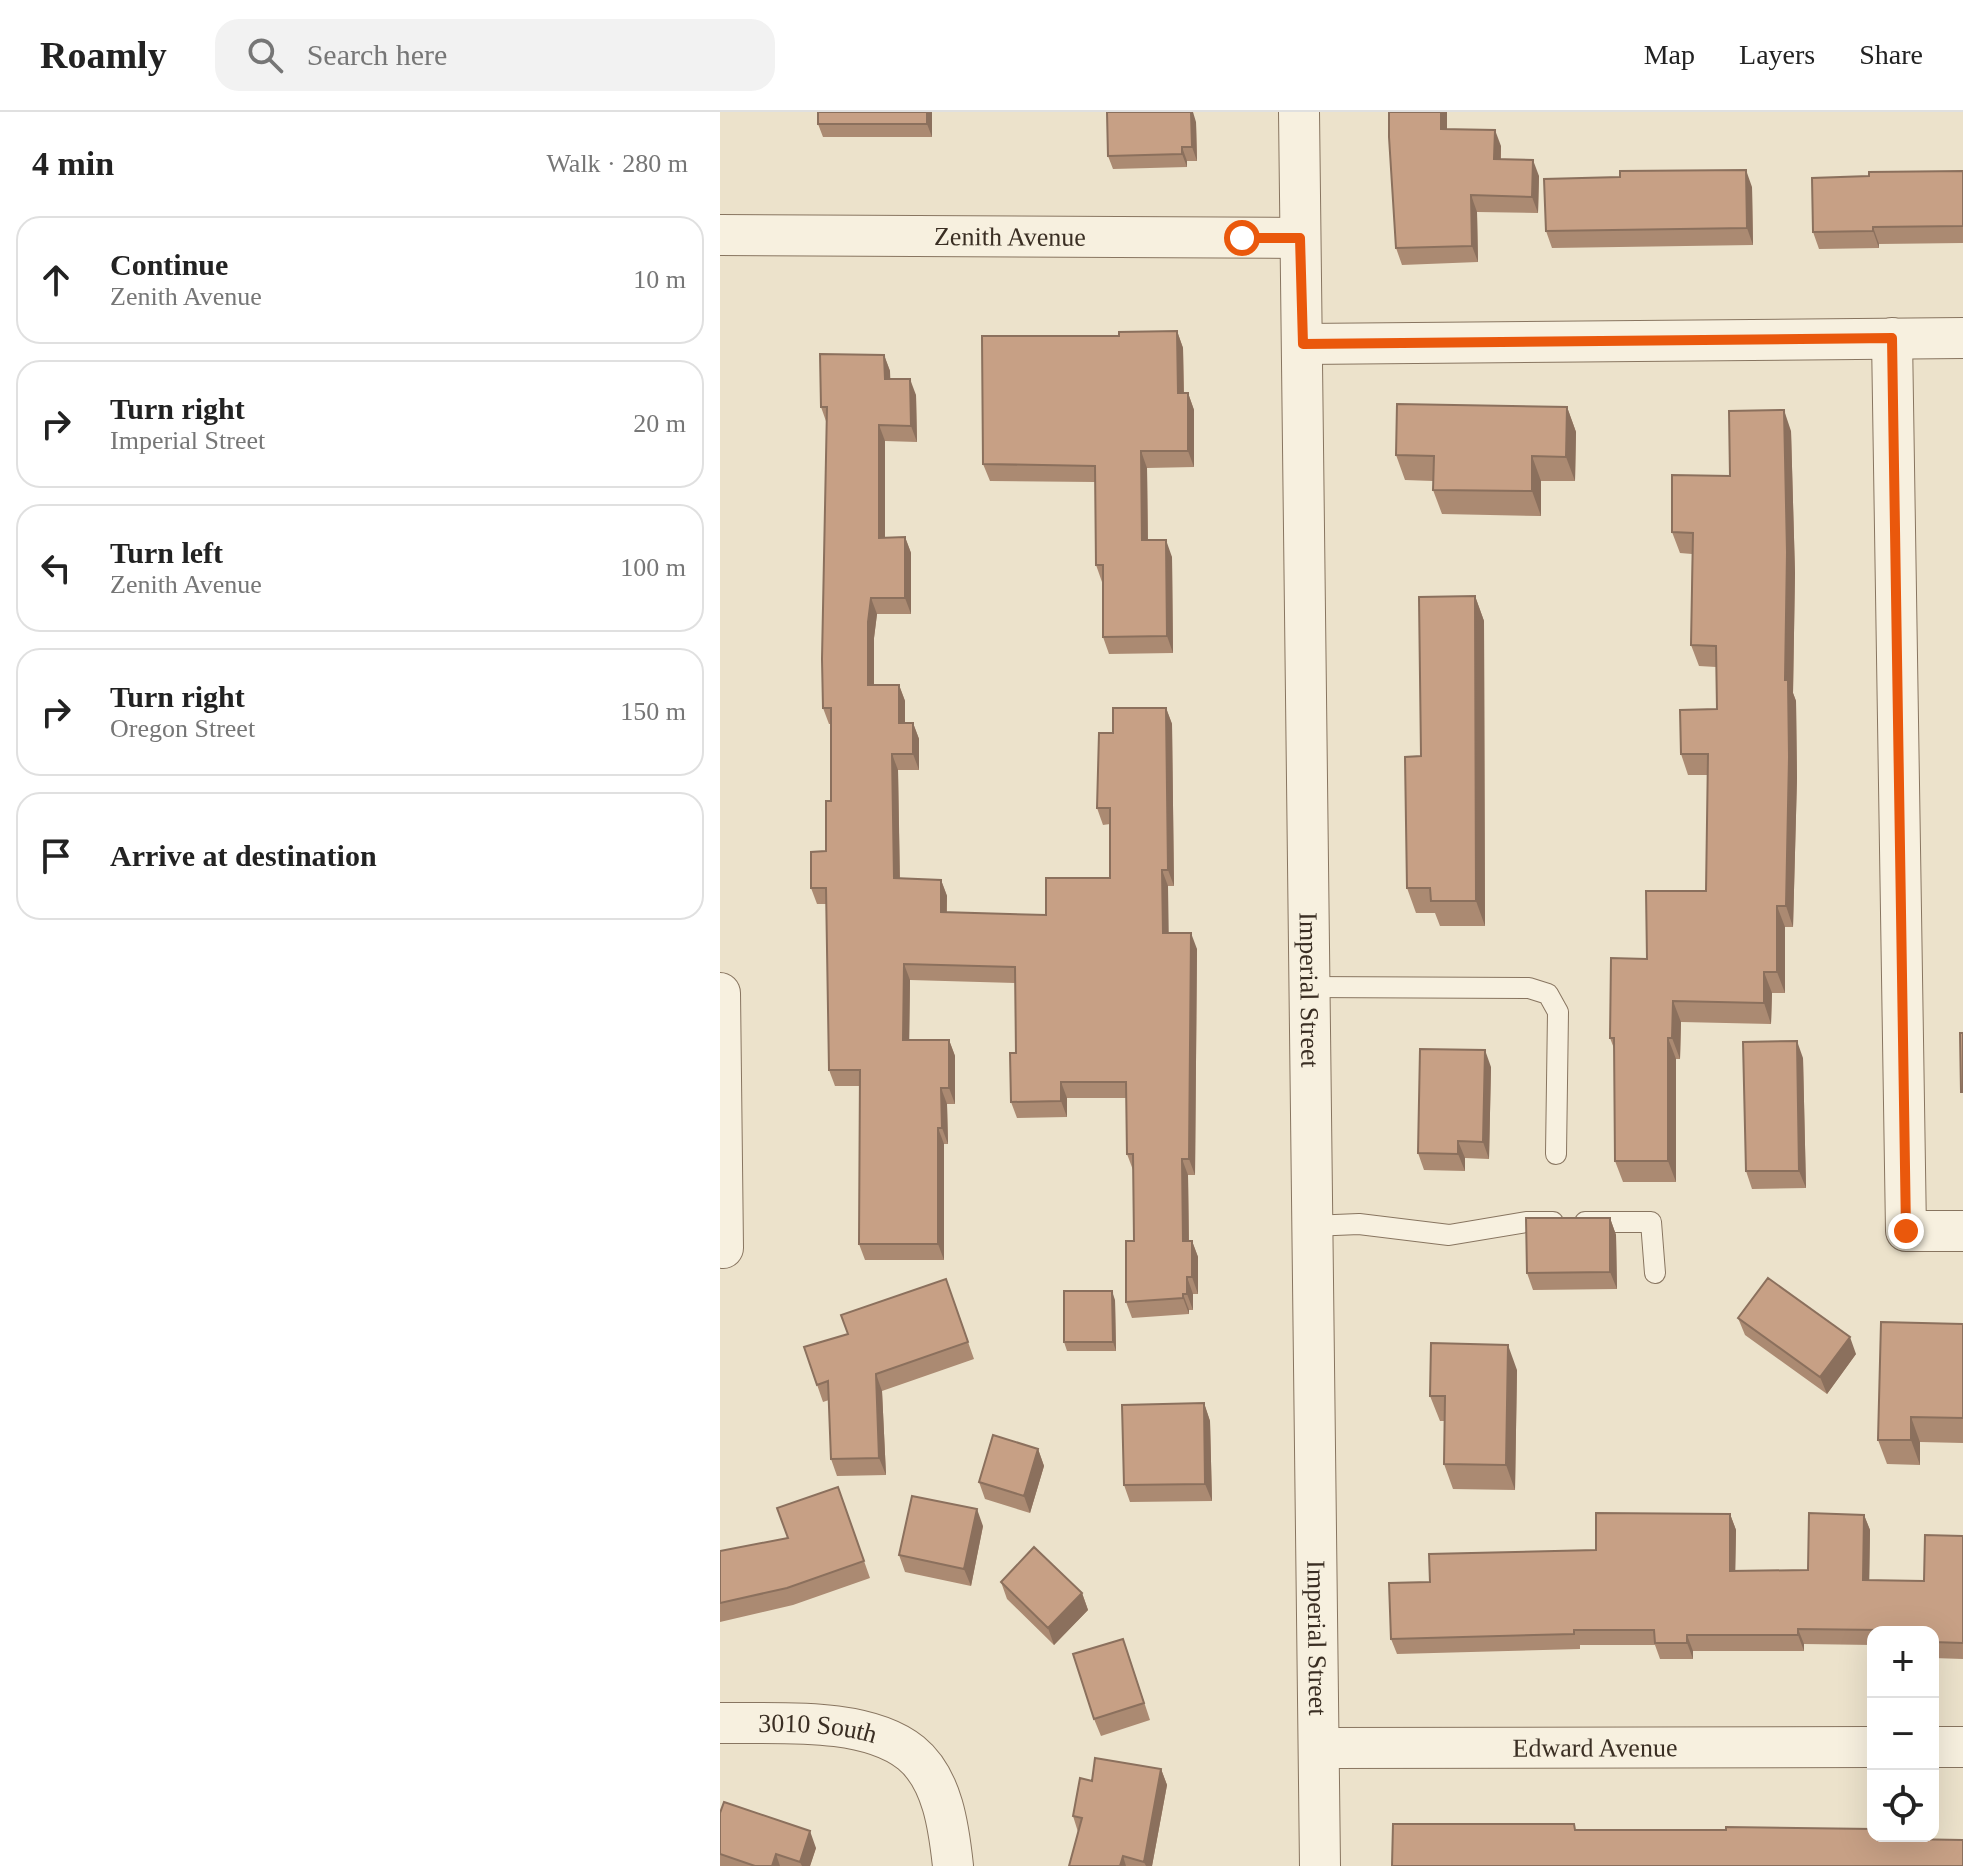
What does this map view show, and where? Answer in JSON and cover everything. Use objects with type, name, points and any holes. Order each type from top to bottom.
[{"type":"street","name":"Imperial Street","points":[[1299,112],[1320,1866]]},
{"type":"street","name":"Zenith Avenue","points":[[720,235],[1300,238]]},
{"type":"street","points":[[1892,338],[1906,1231],[1963,1231]]},
{"type":"street","points":[[1303,344],[1963,338]]},
{"type":"street","points":[[720,993],[723,1248]]},
{"type":"street","name":"3010 South","points":[[720,1723],[852,1729],[883,1738],[912,1754],[929,1776],[942,1805],[953,1866]]},
{"type":"street","name":"Edward Avenue","points":[[1319,1748],[1867,1747]]},
{"type":"street","points":[[1939,1747],[1963,1747]]},
{"type":"lane","points":[[1308,987],[1529,988],[1548,994],[1558,1012],[1556,1154]]},
{"type":"lane","points":[[1311,1226],[1359,1224],[1449,1235],[1526,1222],[1651,1222],[1655,1273]]},
{"type":"building","points":[[818,112],[927,112],[927,124],[818,124]]},
{"type":"building","points":[[1107,112],[1191,112],[1192,147],[1182,147],[1182,154],[1108,156]]},
{"type":"building","points":[[1389,112],[1441,112],[1441,129],[1495,130],[1494,159],[1533,160],[1532,197],[1471,195],[1472,246],[1396,248]]},
{"type":"building","points":[[1746,170],[1747,228],[1546,231],[1544,179],[1620,177],[1620,171]]},
{"type":"building","points":[[1963,171],[1963,226],[1873,227],[1873,231],[1813,232],[1812,178],[1869,176],[1869,172]]},
{"type":"building","points":[[1177,331],[1178,393],[1188,393],[1188,451],[1141,451],[1142,540],[1166,540],[1167,636],[1103,637],[1103,565],[1096,565],[1095,466],[983,464],[982,336],[1119,336],[1119,332]]},
{"type":"building","points":[[820,354],[884,355],[885,379],[910,379],[911,426],[879,425],[879,538],[905,537],[905,598],[871,598],[868,622],[868,685],[899,685],[899,723],[913,723],[913,754],[892,754],[894,878],[941,880],[941,912],[1046,915],[1046,878],[1110,878],[1110,808],[1097,808],[1099,733],[1113,733],[1113,708],[1166,708],[1168,870],[1162,870],[1163,933],[1191,933],[1189,1159],[1182,1159],[1183,1241],[1192,1241],[1192,1277],[1187,1277],[1187,1294],[1183,1294],[1183,1298],[1126,1302],[1126,1241],[1134,1241],[1133,1154],[1127,1154],[1126,1082],[1061,1082],[1061,1101],[1011,1102],[1010,1053],[1016,1053],[1015,967],[904,964],[903,1040],[949,1040],[949,1088],[941,1088],[942,1128],[938,1128],[938,1244],[859,1244],[860,1070],[829,1070],[826,888],[811,888],[811,852],[826,851],[826,801],[831,801],[831,708],[823,708],[827,407],[821,407]]},
{"type":"building","points":[[1397,404],[1567,407],[1566,457],[1532,456],[1532,491],[1433,490],[1434,456],[1396,455]]},
{"type":"building","points":[[1784,410],[1787,552],[1785,680],[1788,680],[1789,757],[1786,906],[1777,906],[1777,972],[1764,972],[1764,1003],[1673,1001],[1672,1038],[1668,1038],[1668,1161],[1615,1161],[1614,1038],[1610,1038],[1611,958],[1647,959],[1646,891],[1706,891],[1708,754],[1681,754],[1680,710],[1717,709],[1716,646],[1691,645],[1693,533],[1672,532],[1672,475],[1730,476],[1729,411]]},
{"type":"building","points":[[1475,596],[1476,901],[1431,901],[1430,888],[1407,888],[1405,757],[1421,756],[1419,597]]},
{"type":"building","points":[[1960,1033],[1963,1033],[1963,1092],[1961,1092]]},
{"type":"building","points":[[1797,1041],[1799,1171],[1746,1171],[1743,1042]]},
{"type":"building","points":[[1420,1049],[1485,1050],[1483,1142],[1458,1141],[1458,1154],[1418,1153]]},
{"type":"building","points":[[1526,1218],[1610,1218],[1610,1272],[1527,1273]]},
{"type":"building","points":[[1768,1278],[1850,1337],[1820,1377],[1738,1318]]},
{"type":"building","points":[[946,1279],[968,1342],[876,1374],[879,1458],[831,1459],[828,1381],[817,1385],[804,1347],[848,1334],[841,1315]]},
{"type":"building","points":[[1064,1291],[1112,1291],[1113,1342],[1064,1342]]},
{"type":"building","points":[[1881,1322],[1963,1324],[1963,1418],[1911,1417],[1911,1440],[1878,1440]]},
{"type":"building","points":[[1431,1343],[1508,1345],[1506,1465],[1444,1464],[1445,1396],[1430,1396]]},
{"type":"building","points":[[1204,1403],[1205,1484],[1124,1485],[1122,1405]]},
{"type":"building","points":[[993,1435],[1038,1449],[1024,1496],[979,1482]]},
{"type":"building","points":[[838,1487],[864,1561],[787,1588],[720,1603],[720,1551],[788,1538],[777,1508]]},
{"type":"building","points":[[912,1496],[977,1509],[964,1569],[899,1555]]},
{"type":"building","points":[[1596,1513],[1730,1514],[1730,1571],[1808,1570],[1809,1513],[1864,1515],[1863,1580],[1924,1581],[1925,1535],[1963,1536],[1963,1643],[1939,1642],[1939,1626],[1798,1629],[1798,1635],[1687,1635],[1687,1643],[1655,1643],[1654,1630],[1574,1630],[1574,1634],[1391,1639],[1389,1583],[1430,1582],[1429,1554],[1596,1550]]},
{"type":"building","points":[[1034,1547],[1082,1593],[1048,1628],[1001,1582]]},
{"type":"building","points":[[1123,1639],[1144,1703],[1094,1719],[1073,1654]]},
{"type":"building","points":[[1095,1758],[1161,1769],[1144,1862],[1123,1856],[1120,1866],[1069,1866],[1082,1818],[1073,1816],[1080,1778],[1092,1781]]},
{"type":"building","points":[[724,1802],[810,1831],[800,1862],[776,1854],[772,1866],[755,1866],[720,1854],[720,1813]]},
{"type":"building","points":[[1393,1824],[1574,1824],[1575,1830],[1726,1830],[1726,1827],[1867,1829],[1867,1842],[1963,1840],[1963,1866],[1392,1866]]},
{"type":"route","points":[[1242,238],[1300,238],[1303,344],[1892,338],[1906,1231]]}]
